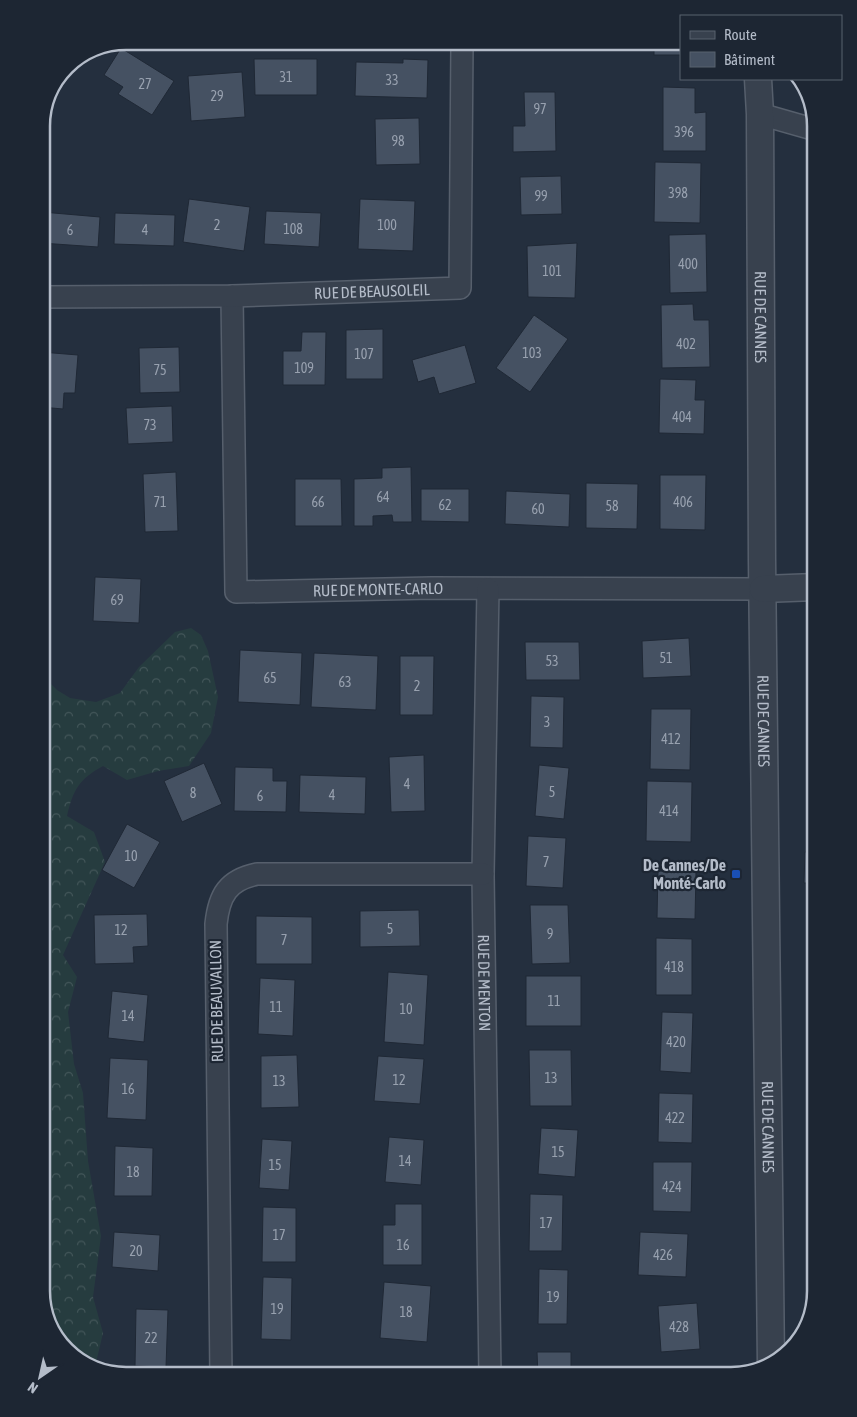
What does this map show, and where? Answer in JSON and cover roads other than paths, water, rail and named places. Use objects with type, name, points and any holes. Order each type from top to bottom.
[{"type":"street","name":"RUE DE BEAUSOLEIL","points":[[50,297],[232,296],[460,288],[462,50]]},
{"type":"street","name":"RUE DE CANNES","points":[[758,80],[760,114],[771,1355]]},
{"type":"street","points":[[760,114],[807,127]]},
{"type":"street","name":"RUE DE MONTE-CARLO","points":[[232,296],[236,592],[350,589],[763,589],[807,587]]},
{"type":"street","name":"RUE DE MENTON","points":[[488,589],[483,874],[490,1367]]},
{"type":"street","name":"RUE DE BEAUVALLON","points":[[221,1367],[216,924],[218,908],[224,895],[232,884],[243,877],[257,874],[483,874]]},
{"type":"place","name":"De Cannes/De Monté-Carlo","points":[[736,874]]}]
